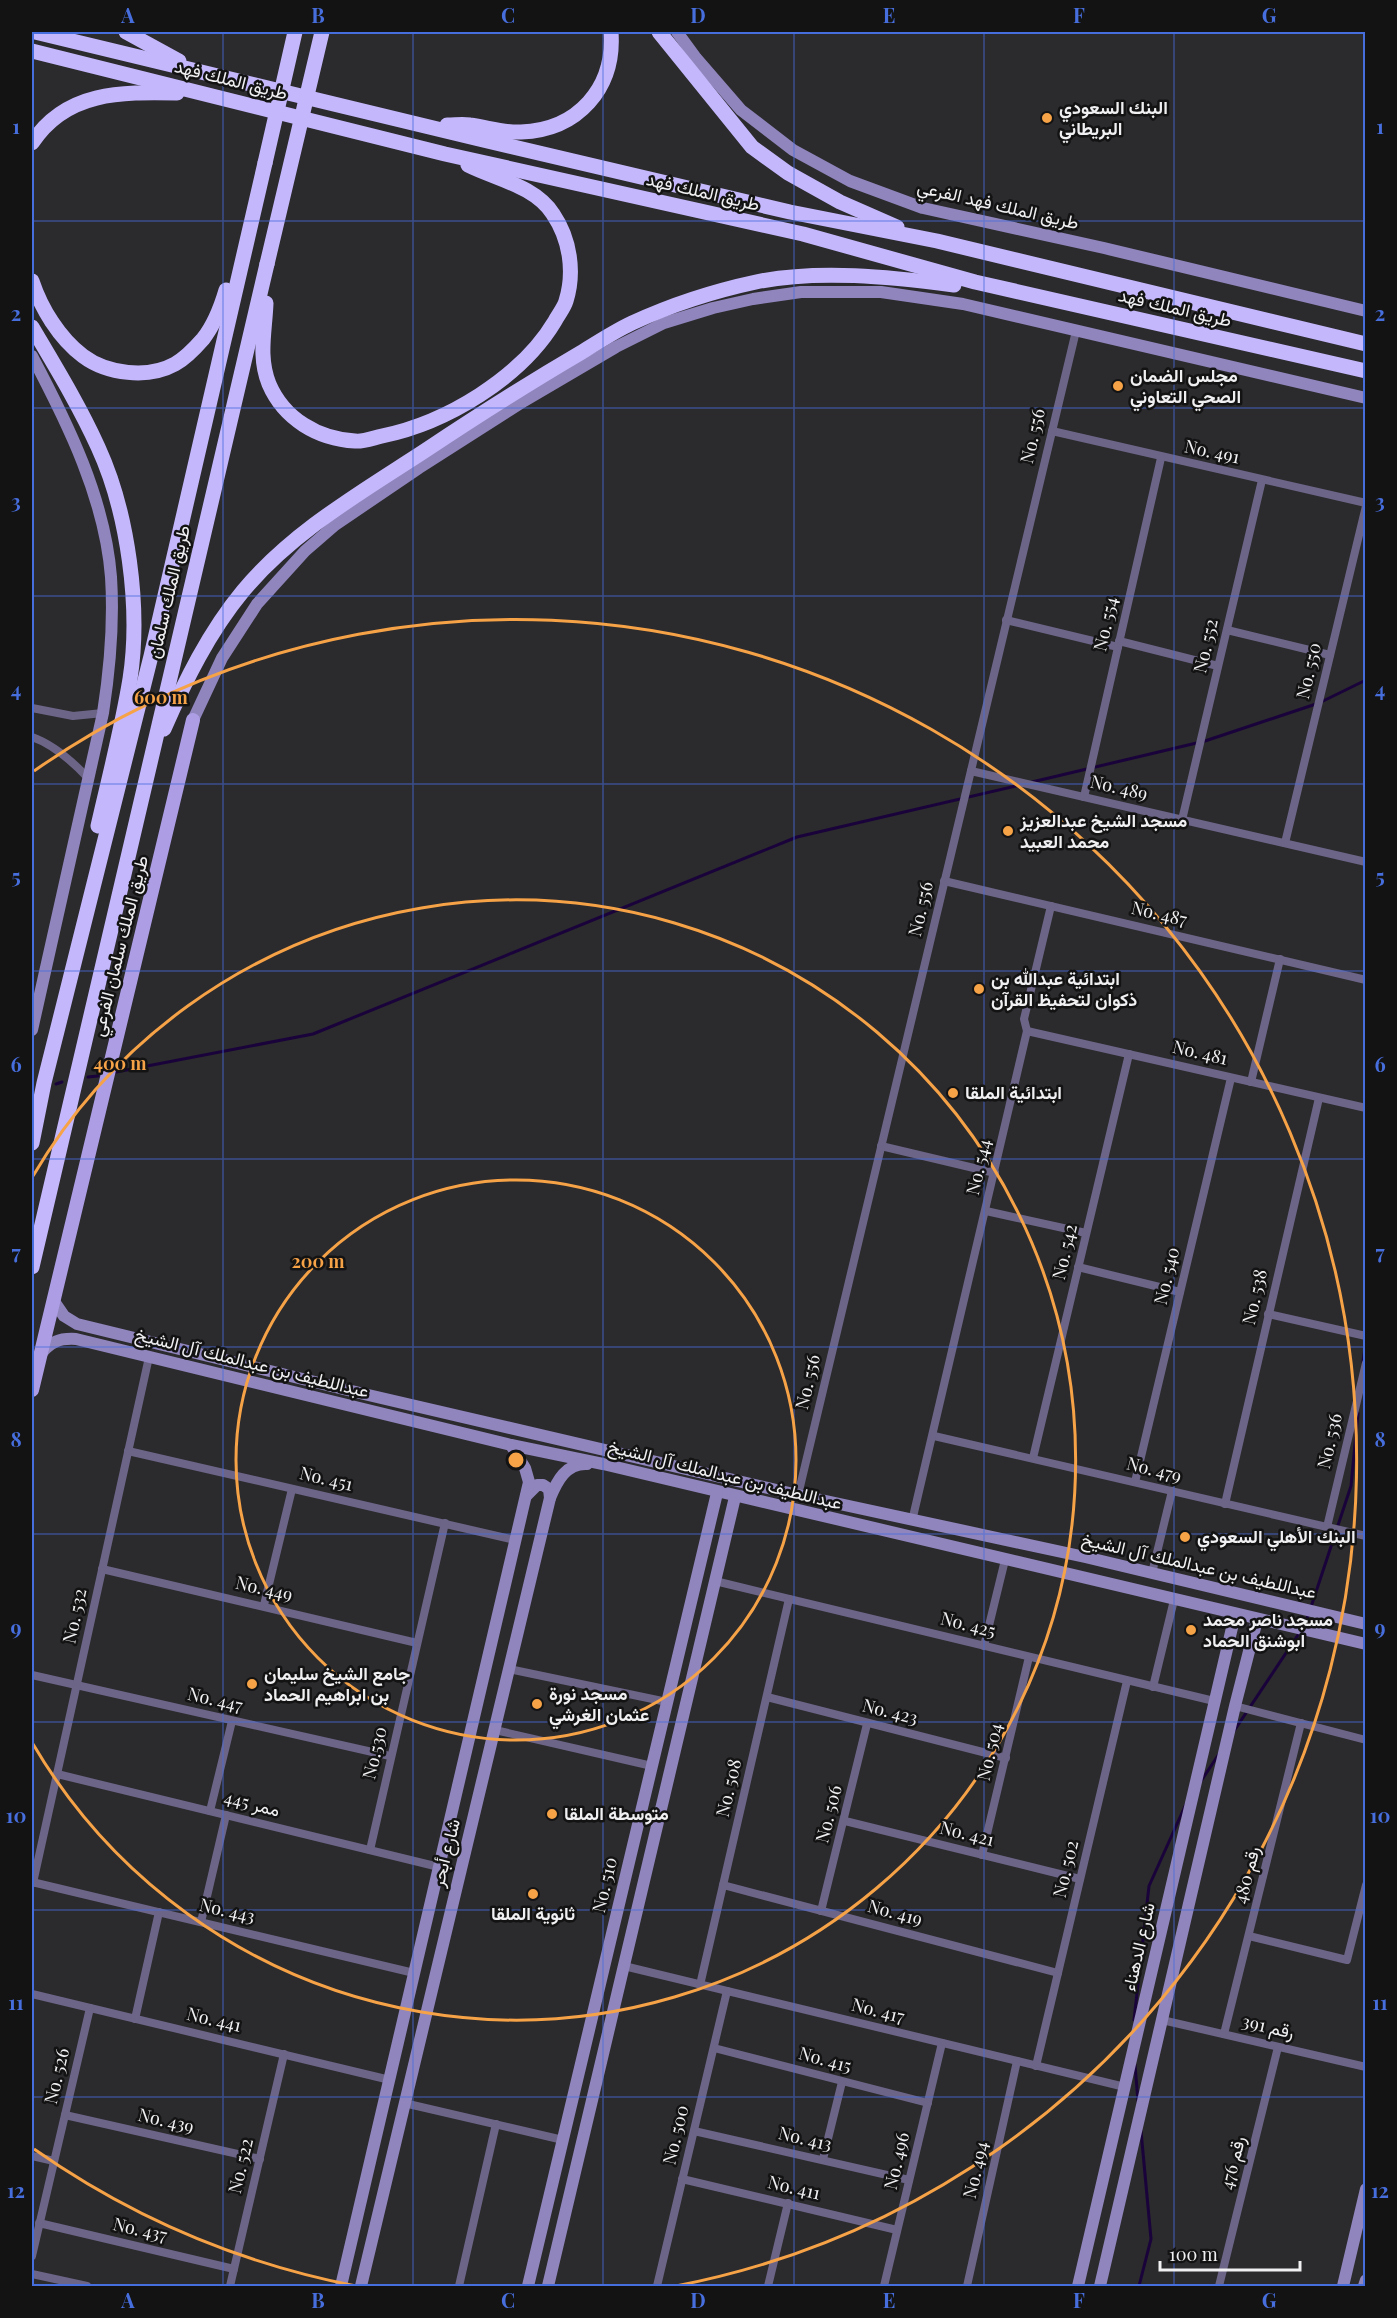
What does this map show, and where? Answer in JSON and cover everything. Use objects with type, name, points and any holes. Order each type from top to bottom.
[{"type":"highway","name":"طريق الملك فهد","points":[[35,32],[790,212],[925,238],[1365,344]]},
{"type":"highway","points":[[126,32],[201,72]]},
{"type":"highway","name":"طريق الملك سلمان","points":[[32,1143],[44,1083],[151,656],[296,32]]},
{"type":"highway","name":"طريق الملك سلمان","points":[[32,1267],[322,32]]},
{"type":"highway","points":[[426,125],[470,125],[519,132],[554,126],[574,116],[600,89],[608,72],[612,50],[611,32]]},
{"type":"highway","points":[[659,32],[752,147],[788,173],[840,202],[925,238]]},
{"type":"highway","name":"طريق الملك فهد","points":[[32,51],[445,154],[803,234],[975,282],[1365,371]]},
{"type":"highway","points":[[32,143],[38,133],[55,117],[73,105],[95,97],[137,92],[202,93]]},
{"type":"highway","points":[[267,264],[262,360],[270,385],[284,407],[301,425],[323,436],[357,442],[404,432],[451,412],[476,397],[516,368],[547,335],[566,302],[571,267],[564,236],[552,212],[530,193],[445,154]]},
{"type":"highway","points":[[32,281],[36,294],[63,338],[84,357],[107,369],[131,373],[152,371],[175,364],[203,339],[220,311],[265,164]]},
{"type":"highway","points":[[149,762],[187,680],[212,634],[243,591],[277,555],[316,523],[531,381],[632,323],[698,298],[758,282],[824,275],[910,279],[964,286],[975,282]]},
{"type":"highway","points":[[32,327],[77,405],[99,449],[113,488],[130,559],[134,629],[130,678],[44,1083]]},
{"type":"highway","points":[[1332,364],[1354,376],[1365,379]]},
{"type":"main road","name":"طريق الملك سلمان الفرعي","points":[[32,1390],[194,720]]},
{"type":"street","name":"طريق الملك فهد الفرعي","points":[[678,32],[696,58],[741,110],[793,150],[850,181],[923,208],[1104,248],[1365,311]]},
{"type":"street","points":[[194,720],[222,657],[257,604],[305,551],[344,519],[418,468],[524,401],[616,347],[664,323],[713,308],[801,292],[881,292],[963,304],[1365,398]]},
{"type":"street","name":"No. 556","points":[[798,1495],[1076,331]]},
{"type":"street","points":[[32,356],[58,405],[87,474],[104,536],[111,576],[112,626],[110,670],[103,713],[32,1030]]},
{"type":"street","name":"No. 491","points":[[1052,431],[1365,505]]},
{"type":"street","name":"No. 554","points":[[1084,797],[1161,458]]},
{"type":"street","name":"No. 552","points":[[1182,819],[1262,480]]},
{"type":"street","name":"No. 550","points":[[1285,843],[1365,505]]},
{"type":"street","points":[[1006,620],[1218,666]]},
{"type":"street","points":[[1227,630],[1330,655]]},
{"type":"street","points":[[32,708],[73,716],[103,713]]},
{"type":"street","points":[[32,737],[39,739],[77,765],[88,778]]},
{"type":"street","name":"No. 489","points":[[970,771],[1365,862]]},
{"type":"street","name":"No. 487","points":[[944,881],[1365,980]]},
{"type":"street","name":"No. 544","points":[[912,1521],[995,1173],[1027,1031],[1024,1019],[1051,906]]},
{"type":"street","points":[[1251,1082],[1280,959]]},
{"type":"street","name":"No. 481","points":[[1027,1031],[1365,1108]]},
{"type":"street","name":"No. 542","points":[[1033,1458],[1129,1053]]},
{"type":"street","name":"No. 540","points":[[1136,1482],[1231,1078]]},
{"type":"street","name":"No. 538","points":[[1225,1504],[1319,1098]]},
{"type":"street","points":[[881,1146],[995,1173]]},
{"type":"street","points":[[986,1211],[1086,1233]]},
{"type":"street","points":[[1078,1268],[1180,1292]]},
{"type":"street","points":[[39,1356],[48,1345],[56,1341],[76,1340],[74,1328],[77,1324],[64,1316],[53,1300]]},
{"type":"street","points":[[1268,1314],[1365,1336]]},
{"type":"street","name":"عبداللطيف بن عبدالملك آل الشيخ","points":[[77,1324],[364,1394],[912,1521],[1085,1557],[1365,1624]]},
{"type":"street","name":"عبداللطيف بن عبدالملك آل الشيخ","points":[[76,1340],[511,1445],[603,1464],[717,1493],[1365,1644]]},
{"type":"street","name":"No. 532","points":[[32,1882],[149,1357]]},
{"type":"street","name":"No. 536","points":[[1327,1527],[1365,1363]]},
{"type":"street","name":"No. 479","points":[[934,1436],[1365,1536]]},
{"type":"street","name":"شارع أبحر","points":[[341,2286],[529,1482],[525,1468],[511,1445]]},
{"type":"street","name":"No. 451","points":[[128,1451],[515,1540]]},
{"type":"street","name":"شارع أبحر","points":[[361,2286],[550,1498],[560,1476],[578,1463],[603,1464]]},
{"type":"street","points":[[525,1497],[537,1485],[543,1485],[549,1490],[550,1498]]},
{"type":"street","points":[[264,1605],[292,1489]]},
{"type":"street","points":[[1152,1573],[1172,1491]]},
{"type":"street","name":"No. 510","points":[[528,2286],[717,1493]]},
{"type":"street","name":"No. 510","points":[[548,2286],[735,1497]]},
{"type":"street","points":[[713,1510],[716,1504],[723,1501],[727,1503],[731,1513]]},
{"type":"street","name":"No.530","points":[[370,1850],[445,1524]]},
{"type":"street","points":[[1080,1578],[1085,1557]]},
{"type":"street","points":[[984,1646],[1005,1560]]},
{"type":"street","name":"No. 449","points":[[102,1569],[264,1605],[417,1643]]},
{"type":"street","name":"No. 425","points":[[715,1581],[1214,1701]]},
{"type":"street","name":"No. 508","points":[[700,1985],[789,1599]]},
{"type":"street","points":[[1153,1687],[1174,1600]]},
{"type":"street","points":[[1310,1631],[1314,1612]]},
{"type":"street","name":"شارع الدهناء","points":[[1078,2286],[1235,1615]]},
{"type":"street","points":[[1100,2286],[1257,1620]]},
{"type":"street","points":[[1231,1633],[1238,1625],[1244,1623],[1253,1636]]},
{"type":"street","name":"No. 504","points":[[982,1855],[1029,1657]]},
{"type":"street","points":[[509,1669],[667,1702]]},
{"type":"street","name":"No. 447","points":[[32,1675],[390,1756]]},
{"type":"street","name":"No. 502","points":[[1036,2066],[1127,1681]]},
{"type":"street","name":"No. 423","points":[[766,1697],[1006,1758]]},
{"type":"street","points":[[1235,1706],[1365,1740]]},
{"type":"street","points":[[210,1811],[232,1721]]},
{"type":"street","name":"رقم 480","points":[[1224,2034],[1301,1723]]},
{"type":"street","name":"No. 506","points":[[821,1911],[845,1821],[867,1724]]},
{"type":"street","points":[[495,1730],[652,1766]]},
{"type":"street","name":"ممر 445","points":[[57,1774],[439,1867]]},
{"type":"street","points":[[201,1922],[226,1815]]},
{"type":"street","name":"No. 421","points":[[845,1821],[1080,1879]]},
{"type":"street","name":"No. 443","points":[[32,1882],[414,1973]]},
{"type":"street","points":[[1249,1936],[1347,1960],[1365,1885]]},
{"type":"street","name":"No. 419","points":[[723,1886],[1058,1973]]},
{"type":"street","points":[[135,2019],[159,1912]]},
{"type":"street","points":[[605,1963],[623,1967]]},
{"type":"street","name":"No. 417","points":[[623,1967],[1017,2061],[1124,2091]]},
{"type":"street","name":"No. 500","points":[[657,2286],[727,1991]]},
{"type":"street","name":"No. 441","points":[[32,1994],[390,2080]]},
{"type":"street","name":"No. 526","points":[[32,2256],[90,2008]]},
{"type":"street","name":"رقم 391","points":[[1162,2020],[1365,2067]]},
{"type":"street","name":"No. 496","points":[[884,2286],[942,2043]]},
{"type":"street","name":"رقم 476","points":[[1219,2286],[1278,2047]]},
{"type":"street","name":"No. 415","points":[[714,2048],[928,2103]]},
{"type":"street","name":"No. 522","points":[[230,2286],[284,2054]]},
{"type":"street","name":"No. 494","points":[[967,2286],[1017,2061]]},
{"type":"street","points":[[823,2159],[842,2082]]},
{"type":"street","points":[[1124,2091],[1143,2100]]},
{"type":"street","points":[[404,2103],[563,2140]]},
{"type":"street","name":"No. 439","points":[[65,2115],[260,2159]]},
{"type":"street","points":[[459,2286],[496,2124]]},
{"type":"street","name":"No. 413","points":[[694,2131],[909,2180]]},
{"type":"street","points":[[32,2156],[54,2161]]},
{"type":"street","name":"No. 411","points":[[682,2179],[897,2230]]},
{"type":"street","points":[[1343,2286],[1365,2195]]},
{"type":"street","points":[[768,2286],[788,2203]]},
{"type":"street","name":"No. 437","points":[[39,2223],[234,2269]]},
{"type":"street","points":[[32,2274],[87,2286]]},
{"type":"street","points":[[1364,2286],[1365,2280]]},
{"type":"waterway","points":[[1032,782],[1205,741],[1319,703],[1366,680]]},
{"type":"waterway","points":[[116,1072],[313,1034],[797,837],[1020,785]]},
{"type":"waterway","points":[[88,1077],[98,1076]]},
{"type":"waterway","points":[[56,1084],[62,1082]]},
{"type":"waterway","points":[[1363,1362],[1366,1341]]},
{"type":"waterway","points":[[1311,1607],[1351,1486],[1358,1413]]},
{"type":"waterway","points":[[1304,1626],[1309,1613]]},
{"type":"waterway","points":[[1234,1731],[1300,1632]]},
{"type":"waterway","points":[[1201,1781],[1219,1754]]},
{"type":"waterway","points":[[1134,2020],[1149,1886],[1186,1804]]},
{"type":"waterway","points":[[1135,2065],[1138,2101]]},
{"type":"waterway","points":[[1139,2286],[1151,2239],[1141,2131]]},
{"type":"place","name":"البنك السعودي البريطاني","points":[[1047,118]]},
{"type":"place","name":"مجلس الضمان الصحي التعاوني","points":[[1118,386]]},
{"type":"place","name":"مسجد الشيخ عبدالعزيز محمد العبيد","points":[[1008,831]]},
{"type":"place","name":"ابتدائية عبدالله بن ذكوان لتحفيظ القرآن","points":[[979,989]]},
{"type":"place","name":"ابتدائية الملقا","points":[[953,1093]]},
{"type":"place","name":"البنك الأهلي السعودي","points":[[1185,1537]]},
{"type":"place","name":"مسجد ناصر محمد ابوشنق الحماد","points":[[1191,1630]]},
{"type":"place","name":"جامع الشيخ سليمان بن ابراهيم الحماد","points":[[252,1684]]},
{"type":"place","name":"مسجد نورة عثمان الغرشي","points":[[537,1704]]},
{"type":"place","name":"متوسطة الملقا","points":[[552,1814]]},
{"type":"place","name":"ثانوية الملقا","points":[[533,1894]]}]
